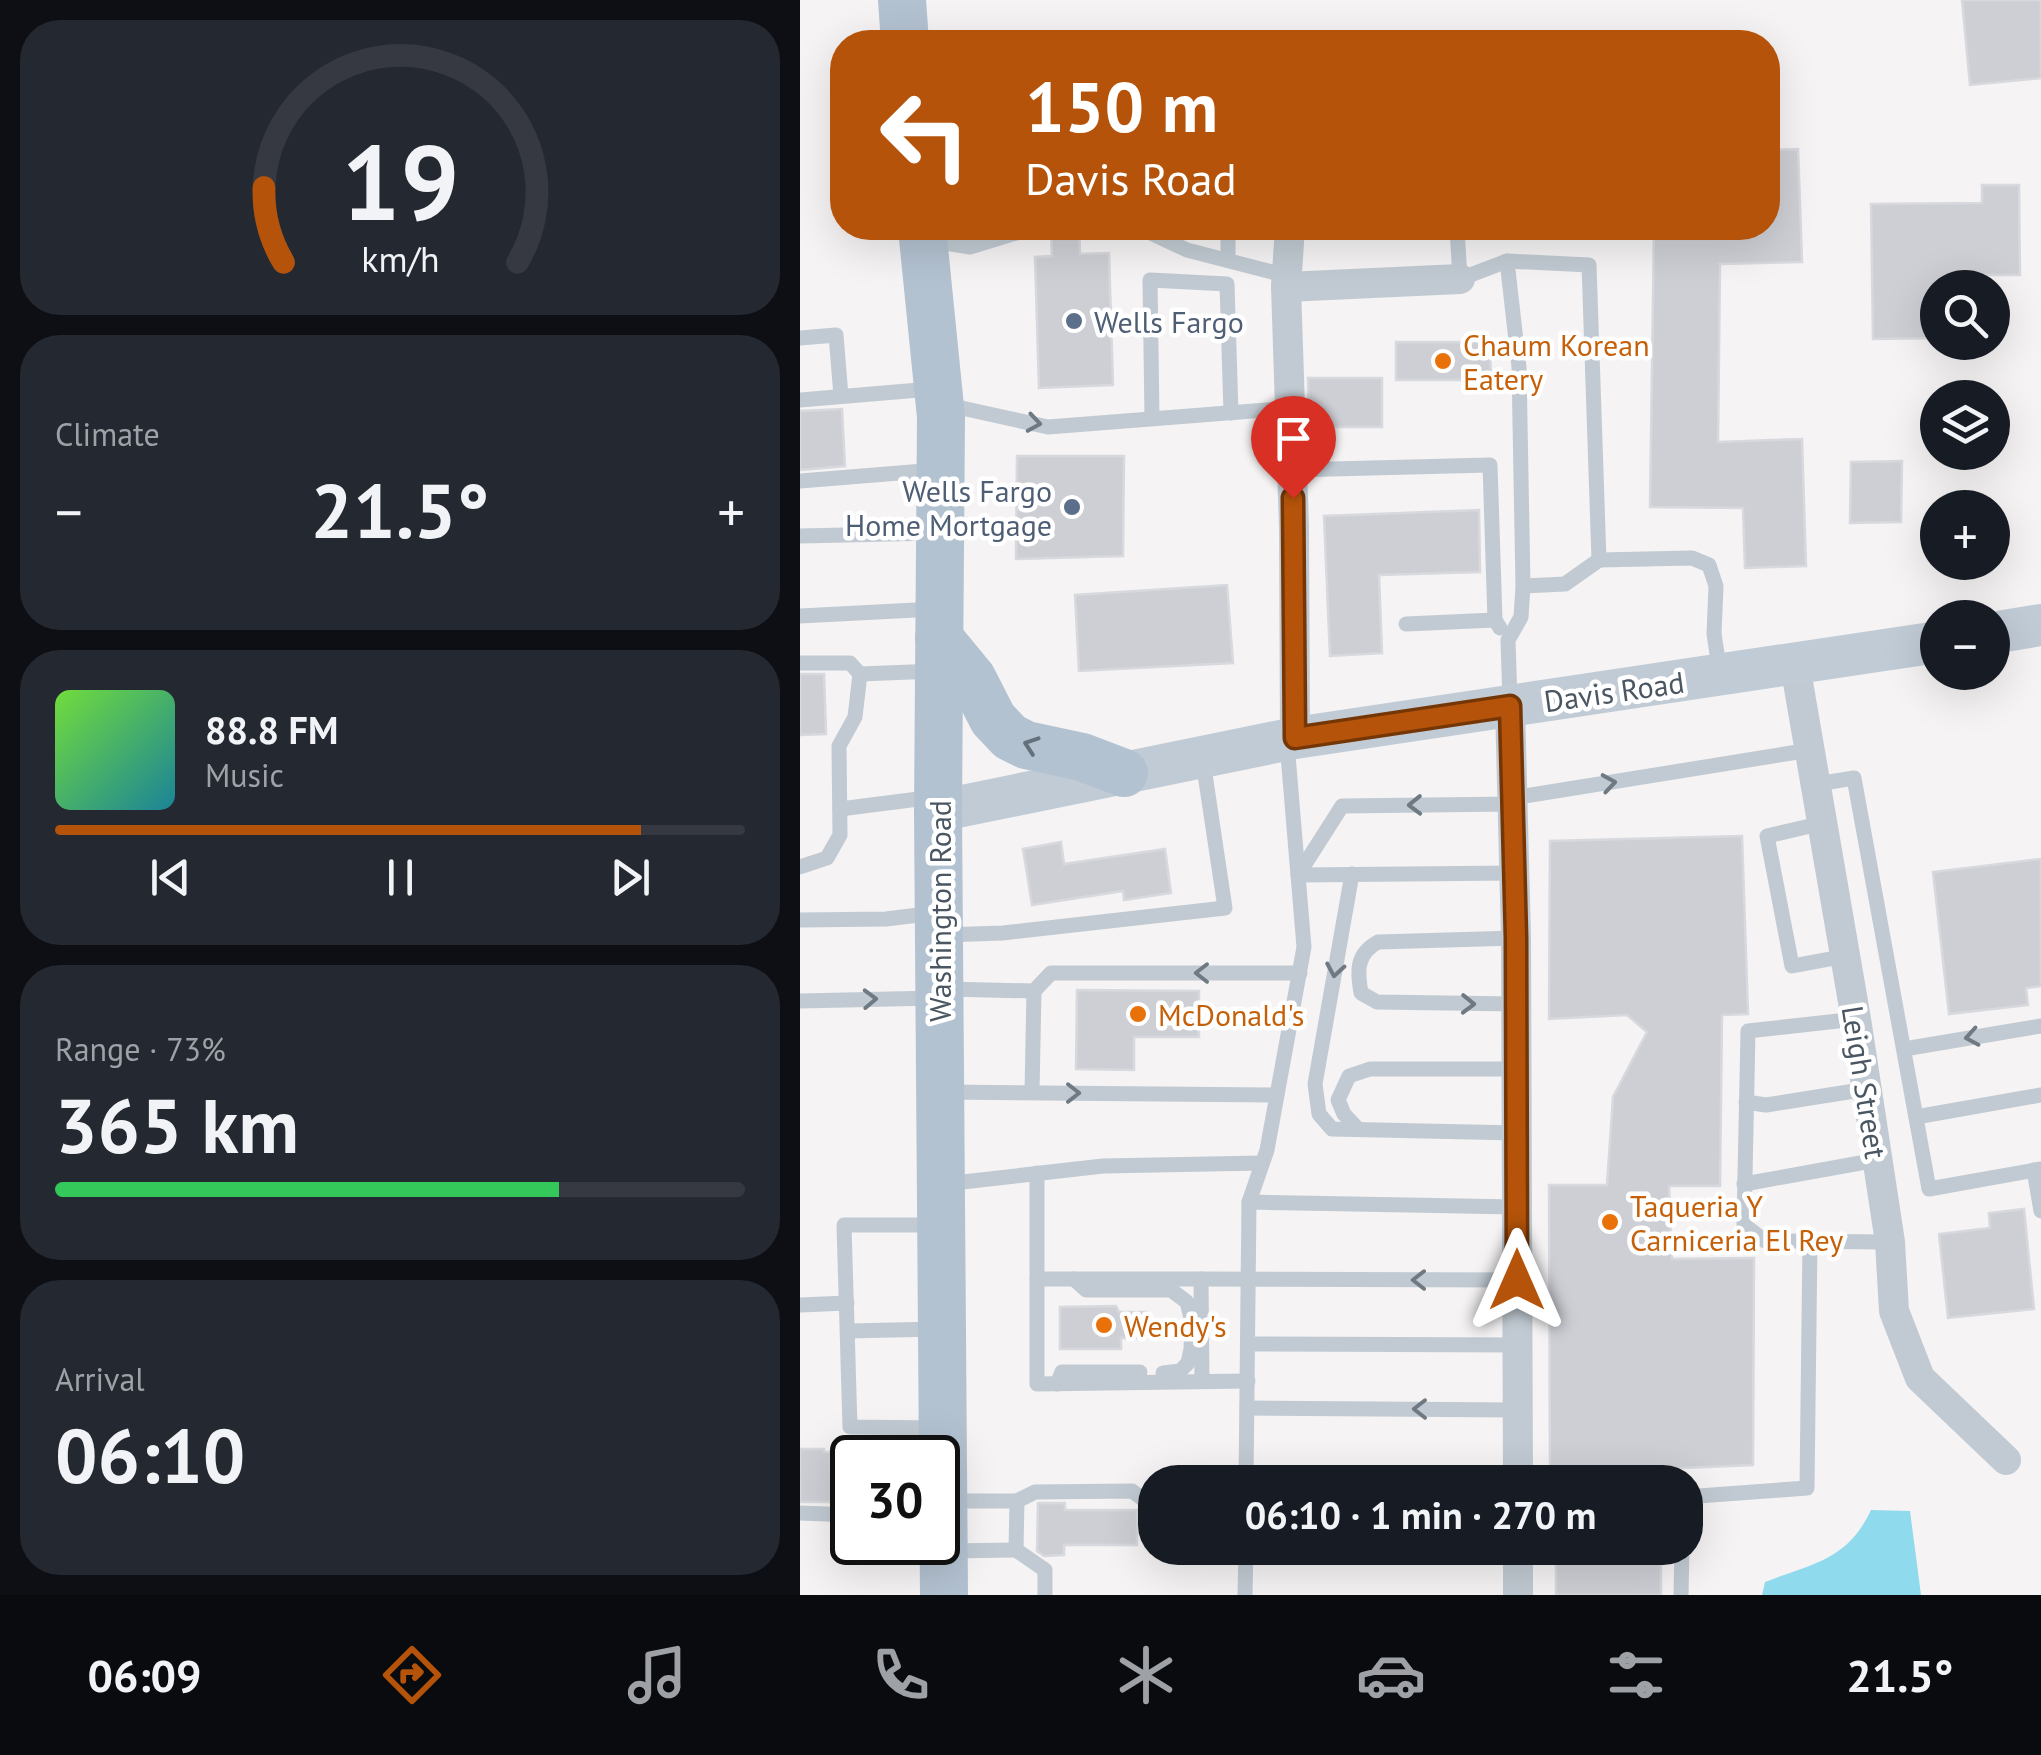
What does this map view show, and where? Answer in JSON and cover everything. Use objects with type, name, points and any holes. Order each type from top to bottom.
[{"type":"main road","points":[[902,0],[905,30]]},
{"type":"main road","name":"Washington Road","points":[[924,240],[938,396],[940,470],[943,1435]]},
{"type":"main road","points":[[2010,630],[2041,625]]},
{"type":"main road","points":[[939,639],[972,678],[993,718],[1010,737],[1124,773]]},
{"type":"main road","name":"Davis Road","points":[[938,804],[1124,773],[1291,739],[1920,645]]},
{"type":"street","points":[[1289,240],[1291,739]]},
{"type":"street","points":[[1287,281],[1460,279]]},
{"type":"street","name":"Leigh Street","points":[[1796,665],[1890,1242],[1894,1311],[1920,1378],[2006,1460]]},
{"type":"street","points":[[1510,706],[1516,938],[1518,1465]]},
{"type":"street","points":[[1518,1565],[1518,1595]]},
{"type":"lane","points":[[946,240],[970,247],[996,240]]},
{"type":"lane","points":[[1166,240],[1287,281]]},
{"type":"lane","points":[[1228,240],[1228,260]]},
{"type":"lane","points":[[1458,240],[1460,279],[1507,261],[1589,265],[1599,560]]},
{"type":"lane","points":[[1507,261],[1519,368],[1523,586],[1521,616],[1508,640],[1510,706]]},
{"type":"lane","points":[[1152,418],[1150,280],[1227,284],[1231,412]]},
{"type":"lane","points":[[800,338],[836,335],[840,396]]},
{"type":"lane","points":[[800,400],[938,396],[1048,426],[1290,408]]},
{"type":"lane","points":[[1292,470],[1490,464],[1495,620],[1508,640]]},
{"type":"lane","points":[[800,481],[940,470]]},
{"type":"lane","points":[[800,536],[940,534]]},
{"type":"lane","points":[[1523,586],[1564,584],[1599,560],[1692,558],[1709,565],[1716,586],[1714,634],[1720,676]]},
{"type":"lane","points":[[800,616],[939,639]]},
{"type":"lane","points":[[1406,624],[1495,620]]},
{"type":"lane","points":[[860,674],[939,639]]},
{"type":"lane","points":[[800,663],[850,663],[860,674],[856,717],[839,746],[840,835],[827,858],[800,868]]},
{"type":"lane","points":[[1246,1465],[1249,1202],[1277,1094],[1304,947],[1291,739]]},
{"type":"lane","points":[[1298,874],[1342,806],[1513,801],[1810,750]]},
{"type":"lane","points":[[800,920],[886,918],[1003,934],[1225,908],[1203,757]]},
{"type":"lane","points":[[1817,784],[1854,778],[1929,1189],[2038,1169],[2041,1211]]},
{"type":"lane","points":[[840,808],[938,804]]},
{"type":"lane","points":[[1824,823],[1767,836],[1792,966],[1846,956]]},
{"type":"lane","points":[[1298,874],[1514,873]]},
{"type":"lane","points":[[1352,874],[1315,1084],[1319,1114],[1332,1129],[1517,1133]]},
{"type":"lane","points":[[1516,938],[1378,942],[1367,948],[1358,964],[1362,993],[1378,1002],[1516,1004]]},
{"type":"lane","points":[[1032,1092],[1034,991],[1051,973],[1300,974]]},
{"type":"lane","points":[[800,1001],[1034,991]]},
{"type":"lane","points":[[1856,1019],[1748,1032],[1744,1226],[1766,1240],[1890,1242]]},
{"type":"lane","points":[[1904,1049],[2041,1026]]},
{"type":"lane","points":[[1358,1130],[1338,1100],[1350,1076],[1370,1069],[1516,1069]]},
{"type":"lane","points":[[1746,1102],[1766,1105],[1866,1089]]},
{"type":"lane","points":[[940,1092],[1277,1094]]},
{"type":"lane","points":[[1916,1117],[2041,1095]]},
{"type":"lane","points":[[1744,1184],[1877,1160]]},
{"type":"lane","points":[[943,1428],[850,1427],[844,1225],[941,1204],[1037,1173],[1103,1166],[1262,1163]]},
{"type":"lane","points":[[1037,1173],[1037,1384],[1248,1381]]},
{"type":"lane","points":[[1249,1202],[1517,1206]]},
{"type":"lane","points":[[1703,1496],[1806,1488],[1810,1241]]},
{"type":"lane","points":[[1057,1384],[1062,1372],[1180,1371],[1188,1362],[1191,1349],[1192,1322],[1186,1302],[1171,1290],[1086,1290],[1074,1278]]},
{"type":"lane","points":[[1201,1278],[1202,1381]]},
{"type":"lane","points":[[1037,1279],[1517,1280]]},
{"type":"lane","points":[[800,1304],[847,1303]]},
{"type":"lane","points":[[848,1331],[942,1328]]},
{"type":"lane","points":[[1248,1344],[1517,1345]]},
{"type":"lane","points":[[1247,1408],[1517,1410]]},
{"type":"lane","points":[[960,1489],[1017,1501],[1035,1492],[1132,1491],[1138,1495]]},
{"type":"lane","points":[[1016,1550],[1017,1501]]},
{"type":"lane","points":[[800,1513],[830,1514]]},
{"type":"lane","points":[[944,1573],[1016,1550]]},
{"type":"lane","points":[[1016,1550],[1045,1570],[1046,1595]]},
{"type":"lane","points":[[1245,1595],[1246,1565]]},
{"type":"lane","points":[[1681,1595],[1682,1565]]},
{"type":"water","points":[[1871,1510],[1910,1511],[1921,1595],[1762,1595],[1765,1582],[1840,1550],[1862,1527]]},
{"type":"building","points":[[1962,0],[2041,0],[2041,78],[1970,85]]},
{"type":"building","points":[[1798,149],[1802,262],[1720,264],[1718,442],[1802,439],[1806,566],[1745,568],[1743,508],[1650,507],[1654,240],[1780,240],[1780,150]]},
{"type":"building","points":[[1982,185],[2019,185],[2020,275],[2010,275],[2010,270],[1920,270],[1920,338],[1873,339],[1871,204],[1982,203]]},
{"type":"building","name":"Wells Fargo","points":[[1051,240],[1079,240],[1080,254],[1109,253],[1113,385],[1039,388],[1035,257],[1052,256]]},
{"type":"building","name":"Chaum Korean Eatery","points":[[1396,342],[1490,342],[1491,380],[1396,380]]},
{"type":"building","points":[[1308,378],[1382,378],[1382,427],[1309,427]]},
{"type":"building","points":[[842,409],[845,466],[800,470],[800,411]]},
{"type":"building","name":"Wells Fargo Home Mortgage","points":[[1017,456],[1124,456],[1123,556],[1016,559]]},
{"type":"building","points":[[1902,461],[1901,522],[1850,523],[1851,462]]},
{"type":"building","points":[[1479,510],[1480,572],[1379,575],[1382,653],[1330,656],[1324,516]]},
{"type":"building","points":[[1227,585],[1233,663],[1079,671],[1075,595]]},
{"type":"building","points":[[800,674],[824,674],[826,734],[800,735]]},
{"type":"building","points":[[1742,836],[1748,1014],[1722,1015],[1720,1186],[1669,1186],[1672,1259],[1754,1258],[1753,1465],[1550,1465],[1549,1185],[1607,1185],[1613,1097],[1647,1032],[1627,1015],[1549,1019],[1550,841]]},
{"type":"building","points":[[1061,842],[1064,864],[1165,849],[1171,893],[1124,900],[1123,891],[1032,905],[1023,849]]},
{"type":"building","points":[[2041,859],[2041,986],[2026,988],[2028,1005],[1949,1014],[1933,872]]},
{"type":"building","name":"McDonald's","points":[[1077,990],[1199,991],[1199,1037],[1134,1037],[1134,1070],[1076,1069]]},
{"type":"building","points":[[2024,1209],[2034,1309],[1948,1318],[1939,1234],[1990,1228],[1989,1213]]},
{"type":"building","name":"Wendy's","points":[[1116,1306],[1119,1312],[1147,1312],[1147,1338],[1121,1338],[1121,1349],[1060,1349],[1060,1307]]},
{"type":"building","points":[[800,1449],[830,1452],[830,1502],[800,1502]]},
{"type":"building","points":[[1038,1503],[1065,1503],[1065,1510],[1137,1510],[1137,1545],[1064,1545],[1064,1555],[1044,1556],[1037,1551]]},
{"type":"building","points":[[1556,1565],[1661,1565],[1661,1595],[1556,1595]]},
{"type":"place","name":"Wells Fargo","points":[[1074,321]]},
{"type":"place","name":"Chaum Korean Eatery","points":[[1443,361]]},
{"type":"place","name":"Wells Fargo Home Mortgage","points":[[1072,507]]},
{"type":"place","name":"McDonald's","points":[[1138,1014]]},
{"type":"place","name":"Taqueria Y Carniceria El Rey","points":[[1610,1222]]},
{"type":"place","name":"Wendy's","points":[[1104,1325]]},
{"type":"route","points":[[1293,498],[1295,738],[1510,706],[1516,938],[1517,1280]]}]
